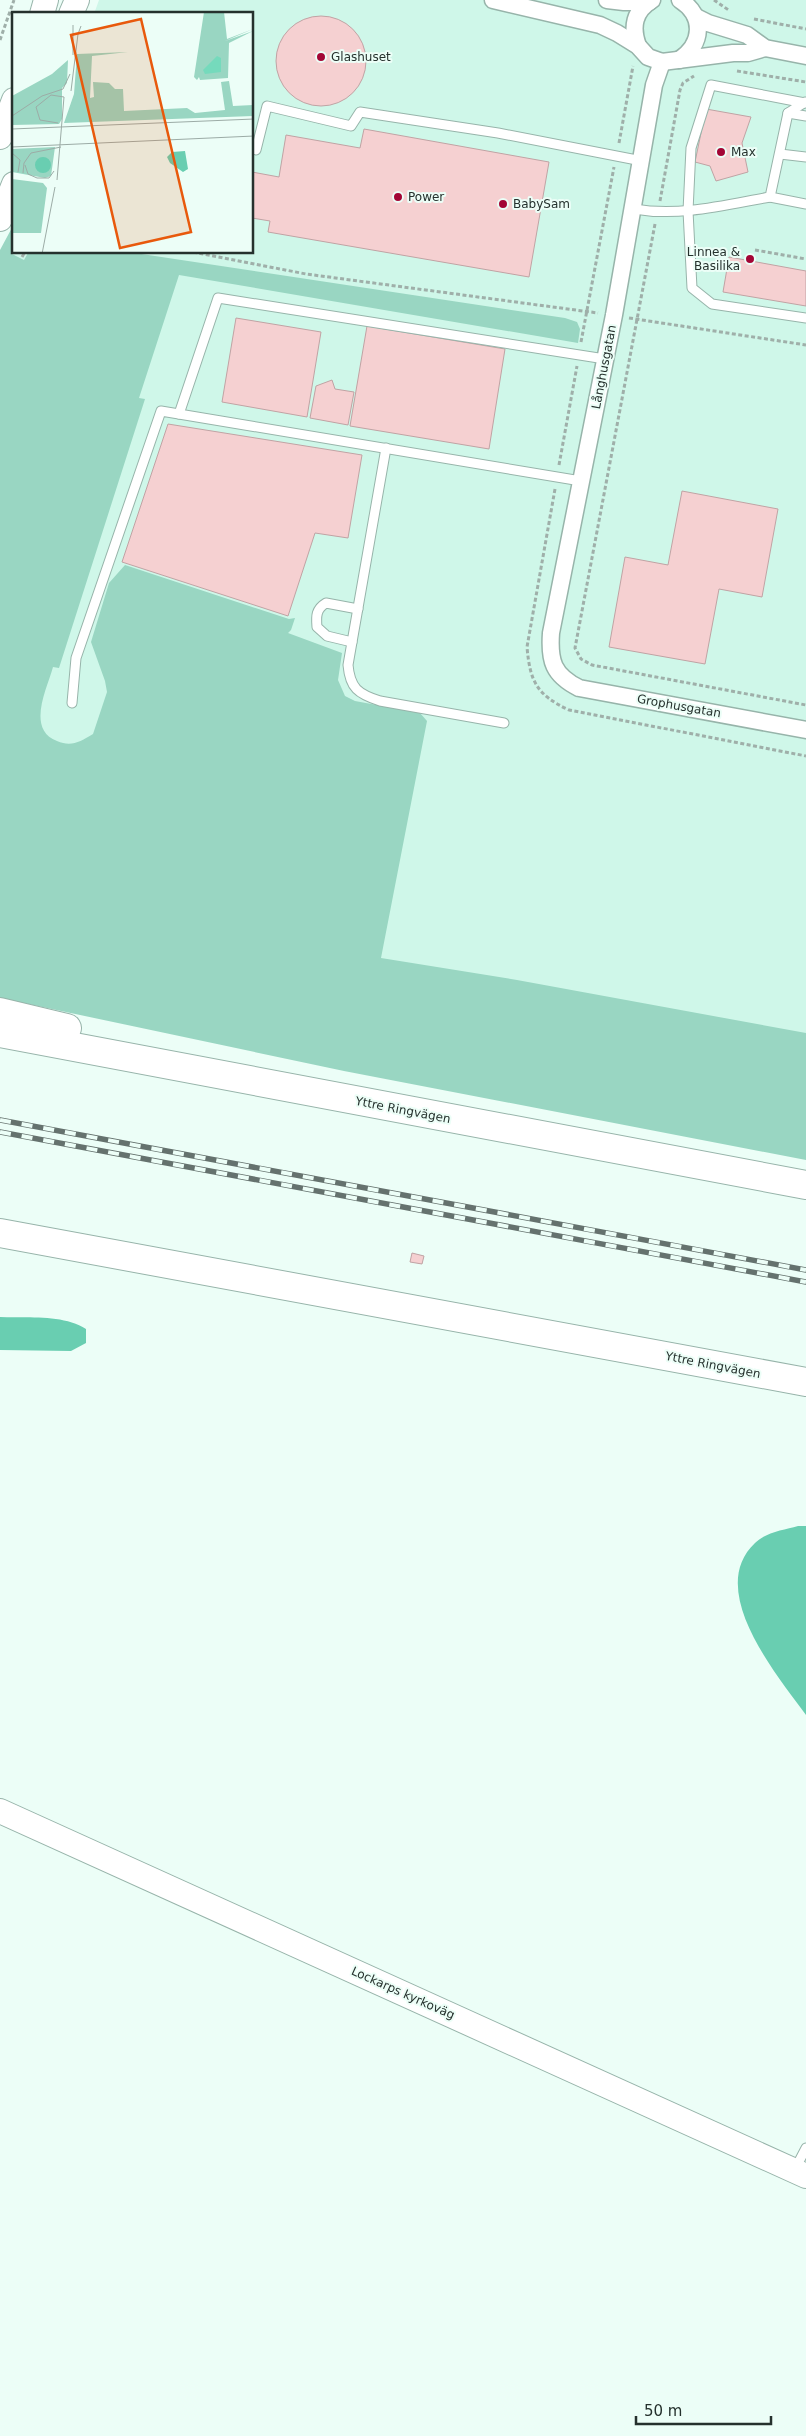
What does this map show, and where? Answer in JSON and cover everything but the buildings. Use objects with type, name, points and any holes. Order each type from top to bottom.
[{"type":"highway","points":[[0,1012],[482,1124]]},
{"type":"highway","name":"Yttre Ringvägen","points":[[0,1033],[806,1185]]},
{"type":"highway","name":"Yttre Ringvägen","points":[[0,1233],[806,1382]]},
{"type":"highway","points":[[0,1248],[272,1283]]},
{"type":"street","points":[[72,12],[77,0]]},
{"type":"street","points":[[493,0],[600,25],[617,32],[638,46],[648,57],[662,62],[733,53],[748,54],[764,48]]},
{"type":"street","points":[[607,0],[624,2],[650,1]]},
{"type":"street","points":[[680,0],[708,23],[747,35],[764,48],[806,56]]},
{"type":"street","points":[[638,46],[634,36],[635,22],[641,8],[650,1]]},
{"type":"street","points":[[680,60],[697,40],[699,26],[694,10]]},
{"type":"street","name":"Långhusgatan","points":[[557,672],[551,658],[551,633],[634,209],[654,85],[662,62]]},
{"type":"street","points":[[0,137],[12,105]]},
{"type":"street","points":[[0,219],[12,189]]},
{"type":"street","name":"Grophusgatan","points":[[557,672],[567,682],[579,688],[806,730]]},
{"type":"street","name":"Lockarps kyrkoväg","points":[[0,1810],[800,2174]]},
{"type":"lane","points":[[806,101],[711,85],[691,148],[688,212],[692,288],[712,304],[806,318]]},
{"type":"lane","points":[[770,197],[788,113],[806,101]]},
{"type":"lane","points":[[256,150],[267,106],[351,126],[360,112],[498,133],[642,161]]},
{"type":"lane","points":[[788,113],[806,116]]},
{"type":"lane","points":[[780,154],[806,157]]},
{"type":"lane","points":[[634,209],[657,213],[688,212],[770,197],[806,204]]},
{"type":"lane","points":[[179,414],[218,298],[605,359]]},
{"type":"lane","points":[[72,703],[76,658],[161,410],[581,481]]},
{"type":"lane","points":[[386,448],[348,665],[349,679],[355,688],[366,697],[380,701],[504,723]]},
{"type":"lane","points":[[352,642],[327,636],[317,627],[316,617],[320,607],[326,603],[358,609]]},
{"type":"lane","points":[[800,2174],[806,2148]]},
{"type":"path","points":[[0,40],[14,0]]},
{"type":"path","points":[[714,0],[732,12]]},
{"type":"path","points":[[749,18],[806,29]]},
{"type":"path","points":[[638,46],[579,354],[526,647],[528,669],[536,687],[549,701],[569,710],[806,756]]},
{"type":"path","points":[[680,90],[575,648],[581,659],[592,665],[806,705]]},
{"type":"path","points":[[755,250],[806,259]]},
{"type":"path","points":[[203,254],[306,274],[614,315],[636,320],[806,345]]},
{"type":"shaded area","points":[[99,0],[806,0],[806,1133],[0,983],[0,271],[12,239],[12,254],[254,254],[254,12],[95,12]]},
{"type":"shaded area","points":[[12,228],[12,254],[24,260],[27,254],[142,254],[565,318],[577,322],[580,329],[578,343],[179,275],[139,398],[145,399],[59,668],[53,667],[43,697],[41,708],[42,727],[48,735],[57,741],[67,744],[80,741],[93,734],[107,692],[91,642],[109,583],[125,565],[289,619],[295,618],[288,633],[342,653],[338,680],[345,696],[355,701],[420,713],[427,721],[381,958],[517,980],[806,1033],[806,1160],[344,1071],[0,998],[0,250]]},
{"type":"shaded area","points":[[0,1317],[56,1319],[77,1324],[86,1329],[86,1343],[71,1351],[0,1350]]},
{"type":"shaded area","points":[[806,1526],[806,1715],[779,1678],[751,1632],[742,1608],[738,1584],[742,1562],[759,1539],[781,1530]]},
{"type":"railway","points":[[0,1120],[806,1270]]},
{"type":"railway","points":[[0,1132],[806,1282]]},
{"type":"place","name":"Glashuset","points":[[321,57]]},
{"type":"place","name":"Max","points":[[721,152]]},
{"type":"place","name":"Power","points":[[398,197]]},
{"type":"place","name":"BabySam","points":[[503,204]]},
{"type":"place","name":"Linnea & Basilika","points":[[750,259]]}]
